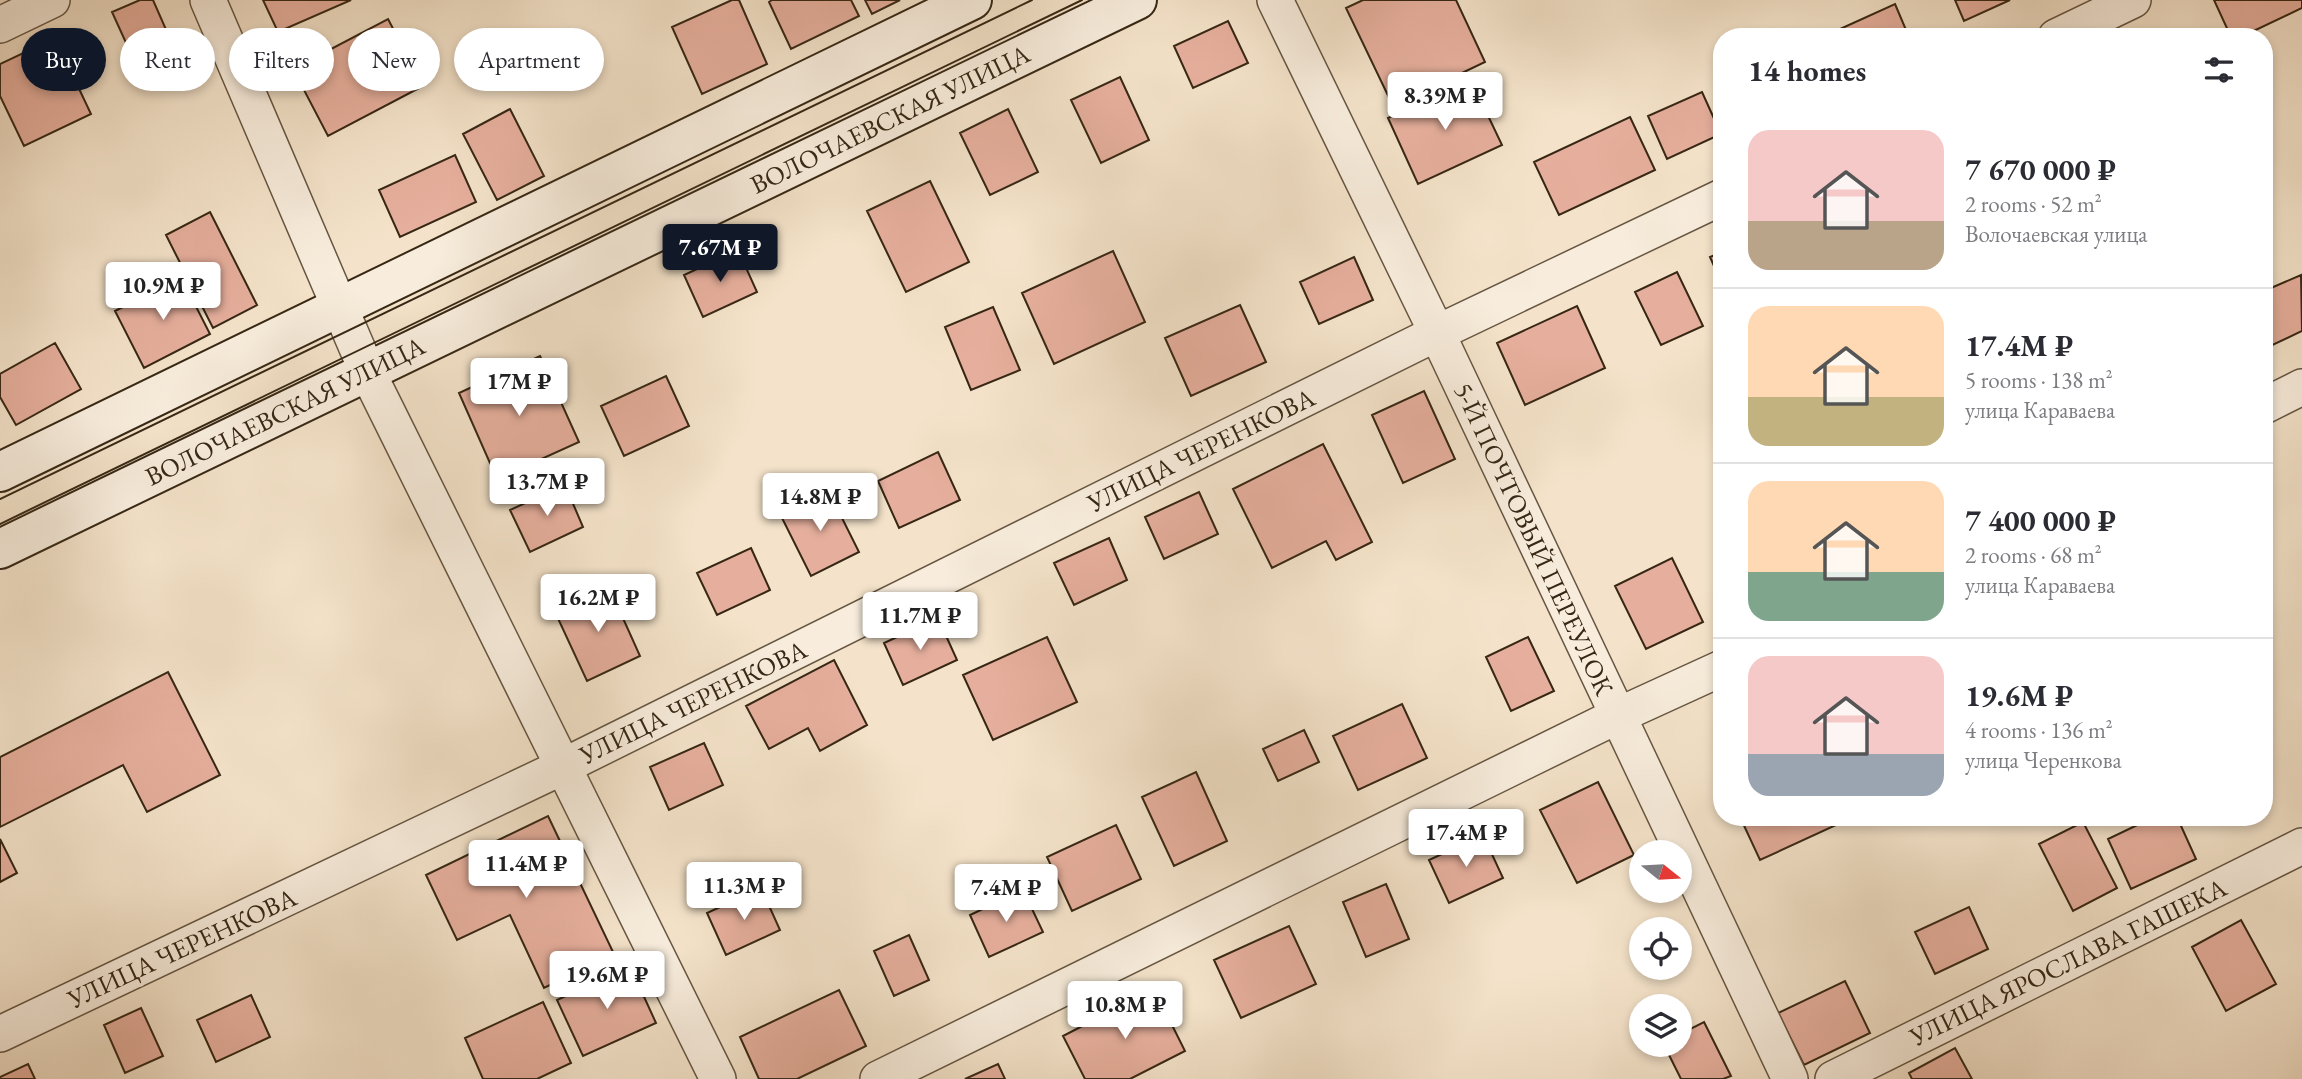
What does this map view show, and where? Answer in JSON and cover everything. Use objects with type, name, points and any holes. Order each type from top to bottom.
[{"type":"main road","points":[[0,472],[972,0]]},
{"type":"main road","name":"ВОЛОЧАЕВСКАЯ УЛИЦА","points":[[0,549],[1137,0]]},
{"type":"street","points":[[0,25],[52,0]]},
{"type":"street","points":[[208,0],[367,370],[718,1079]]},
{"type":"street","name":"5-Й ПОЧТОВЫЙ ПЕРЕУЛОК","points":[[1275,0],[1437,333],[1790,1079]]},
{"type":"street","points":[[2075,28],[2133,0]]},
{"type":"street","name":"УЛИЦА ЧЕРЕНКОВА","points":[[0,1034],[562,767],[1437,333],[1713,201]]},
{"type":"street","points":[[2273,402],[2302,387]]},
{"type":"street","points":[[877,1079],[1617,716],[1713,672]]},
{"type":"street","name":"УЛИЦА ЯРОСЛАВА ГАШЕКА","points":[[1833,1079],[2302,846]]},
{"type":"building","points":[[140,0],[153,0],[165,28],[120,30],[112,12]]},
{"type":"building","points":[[263,0],[351,0],[287,28],[276,28]]},
{"type":"building","points":[[732,0],[739,0],[767,64],[702,94],[672,27]]},
{"type":"building","points":[[851,0],[859,16],[791,49],[769,2]]},
{"type":"building","points":[[865,0],[900,0],[872,14]]},
{"type":"building","points":[[1363,0],[1456,0],[1485,62],[1393,106],[1346,8]]},
{"type":"building","points":[[1955,0],[2010,0],[1964,21]]},
{"type":"building","points":[[2214,0],[2302,0],[2302,8],[2260,28],[2227,28]]},
{"type":"building","points":[[1895,4],[1905,28],[1842,28]]},
{"type":"building","points":[[388,19],[393,28],[371,28]]},
{"type":"building","points":[[1228,21],[1248,63],[1193,88],[1174,46]]},
{"type":"building","points":[[348,40],[348,91],[414,91],[328,136],[304,91],[334,91],[334,47]]},
{"type":"building","points":[[21,54],[21,91],[80,91],[91,114],[24,146],[0,96],[0,64]]},
{"type":"building","points":[[1120,77],[1149,140],[1101,163],[1071,100]]},
{"type":"building","points":[[1471,80],[1502,145],[1418,184],[1388,118]]},
{"type":"building","points":[[1702,92],[1713,116],[1713,138],[1667,159],[1648,116]]},
{"type":"building","points":[[510,109],[544,176],[497,200],[463,134]]},
{"type":"building","points":[[1008,109],[1038,172],[990,195],[960,133]]},
{"type":"building","points":[[1630,117],[1655,170],[1559,215],[1534,162]]},
{"type":"building","points":[[455,155],[476,202],[400,237],[379,190]]},
{"type":"building","points":[[930,181],[969,262],[906,292],[867,211]]},
{"type":"building","points":[[210,212],[257,305],[213,328],[166,235]]},
{"type":"building","points":[[738,250],[757,292],[703,317],[684,275]]},
{"type":"building","points":[[1113,251],[1145,322],[1054,364],[1022,293]]},
{"type":"building","points":[[1354,257],[1373,300],[1319,324],[1300,282]]},
{"type":"building","points":[[1677,272],[1703,326],[1661,345],[1635,292]]},
{"type":"building","points":[[2301,275],[2302,331],[2273,345],[2273,287]]},
{"type":"building","points":[[181,277],[210,334],[144,368],[115,311]]},
{"type":"building","points":[[1240,305],[1266,362],[1191,396],[1165,338]]},
{"type":"building","points":[[1577,306],[1605,368],[1525,405],[1497,343]]},
{"type":"building","points":[[993,307],[1020,370],[971,390],[945,327]]},
{"type":"building","points":[[55,343],[81,389],[16,425],[0,397],[0,374]]},
{"type":"building","points":[[540,356],[579,442],[497,479],[459,393]]},
{"type":"building","points":[[666,376],[689,426],[624,456],[601,406]]},
{"type":"building","points":[[1424,391],[1455,459],[1403,483],[1372,415]]},
{"type":"building","points":[[1323,444],[1372,542],[1336,560],[1326,541],[1272,568],[1233,489]]},
{"type":"building","points":[[938,452],[960,500],[899,528],[878,481]]},
{"type":"building","points":[[565,485],[583,527],[530,552],[510,510]]},
{"type":"building","points":[[828,490],[859,552],[811,576],[780,514]]},
{"type":"building","points":[[1199,492],[1218,534],[1164,559],[1145,517]]},
{"type":"building","points":[[1109,538],[1127,580],[1074,605],[1054,563]]},
{"type":"building","points":[[751,548],[770,590],[717,615],[697,573]]},
{"type":"building","points":[[1672,558],[1703,622],[1646,649],[1615,586]]},
{"type":"building","points":[[609,587],[640,656],[587,681],[555,612]]},
{"type":"building","points":[[938,618],[957,660],[903,685],[884,643]]},
{"type":"building","points":[[1047,637],[1077,702],[993,740],[963,675]]},
{"type":"building","points":[[1528,637],[1554,691],[1511,711],[1486,657]]},
{"type":"building","points":[[834,660],[867,725],[820,751],[808,728],[769,749],[746,706]]},
{"type":"building","points":[[168,672],[220,775],[147,812],[123,765],[0,827],[0,757]]},
{"type":"building","points":[[1402,704],[1427,758],[1358,790],[1333,736]]},
{"type":"building","points":[[1304,730],[1319,762],[1278,781],[1263,749]]},
{"type":"building","points":[[704,743],[723,785],[669,810],[650,767]]},
{"type":"building","points":[[1196,772],[1227,841],[1174,866],[1142,797]]},
{"type":"building","points":[[1598,782],[1629,845],[1629,857],[1577,883],[1540,810]]},
{"type":"building","points":[[548,816],[614,954],[544,988],[510,915],[457,940],[426,875]]},
{"type":"building","points":[[1116,825],[1141,879],[1072,911],[1047,857]]},
{"type":"building","points":[[1744,826],[1834,826],[1760,860]]},
{"type":"building","points":[[2075,826],[2085,826],[2117,888],[2073,911],[2039,844]]},
{"type":"building","points":[[2135,826],[2181,826],[2196,859],[2131,889],[2108,839]]},
{"type":"building","points":[[1483,835],[1503,878],[1449,903],[1429,860]]},
{"type":"building","points":[[0,839],[17,873],[0,882]]},
{"type":"building","points":[[1386,884],[1409,939],[1366,957],[1343,902]]},
{"type":"building","points":[[761,888],[780,930],[726,955],[707,913]]},
{"type":"building","points":[[1023,890],[1043,932],[989,957],[970,915]]},
{"type":"building","points":[[1969,907],[1988,949],[1935,974],[1915,932]]},
{"type":"building","points":[[2241,920],[2276,984],[2226,1011],[2192,947]]},
{"type":"building","points":[[1289,926],[1316,984],[1241,1018],[1214,960]]},
{"type":"building","points":[[909,935],[929,980],[894,996],[874,951]]},
{"type":"building","points":[[630,966],[656,1023],[583,1056],[557,1000]]},
{"type":"building","points":[[1845,981],[1870,1033],[1804,1065],[1778,1013]]},
{"type":"building","points":[[1154,989],[1185,1051],[1130,1079],[1085,1079],[1063,1036]]},
{"type":"building","points":[[839,990],[866,1046],[797,1079],[759,1079],[740,1037]]},
{"type":"building","points":[[251,995],[270,1037],[216,1062],[197,1020]]},
{"type":"building","points":[[543,1002],[571,1063],[537,1079],[483,1079],[465,1038]]},
{"type":"building","points":[[141,1008],[163,1056],[125,1073],[104,1025]]},
{"type":"building","points":[[1704,1022],[1731,1076],[1723,1079],[1681,1079],[1670,1057],[1692,1057],[1692,1028]]},
{"type":"building","points":[[1955,1048],[1972,1079],[1912,1079],[1909,1073]]},
{"type":"building","points":[[28,1064],[35,1079],[0,1079],[0,1077]]},
{"type":"building","points":[[998,1064],[1005,1079],[965,1079]]},
{"type":"tram line","points":[[0,499],[1032,0]]},
{"type":"tram line","points":[[0,524],[1082,0]]}]
